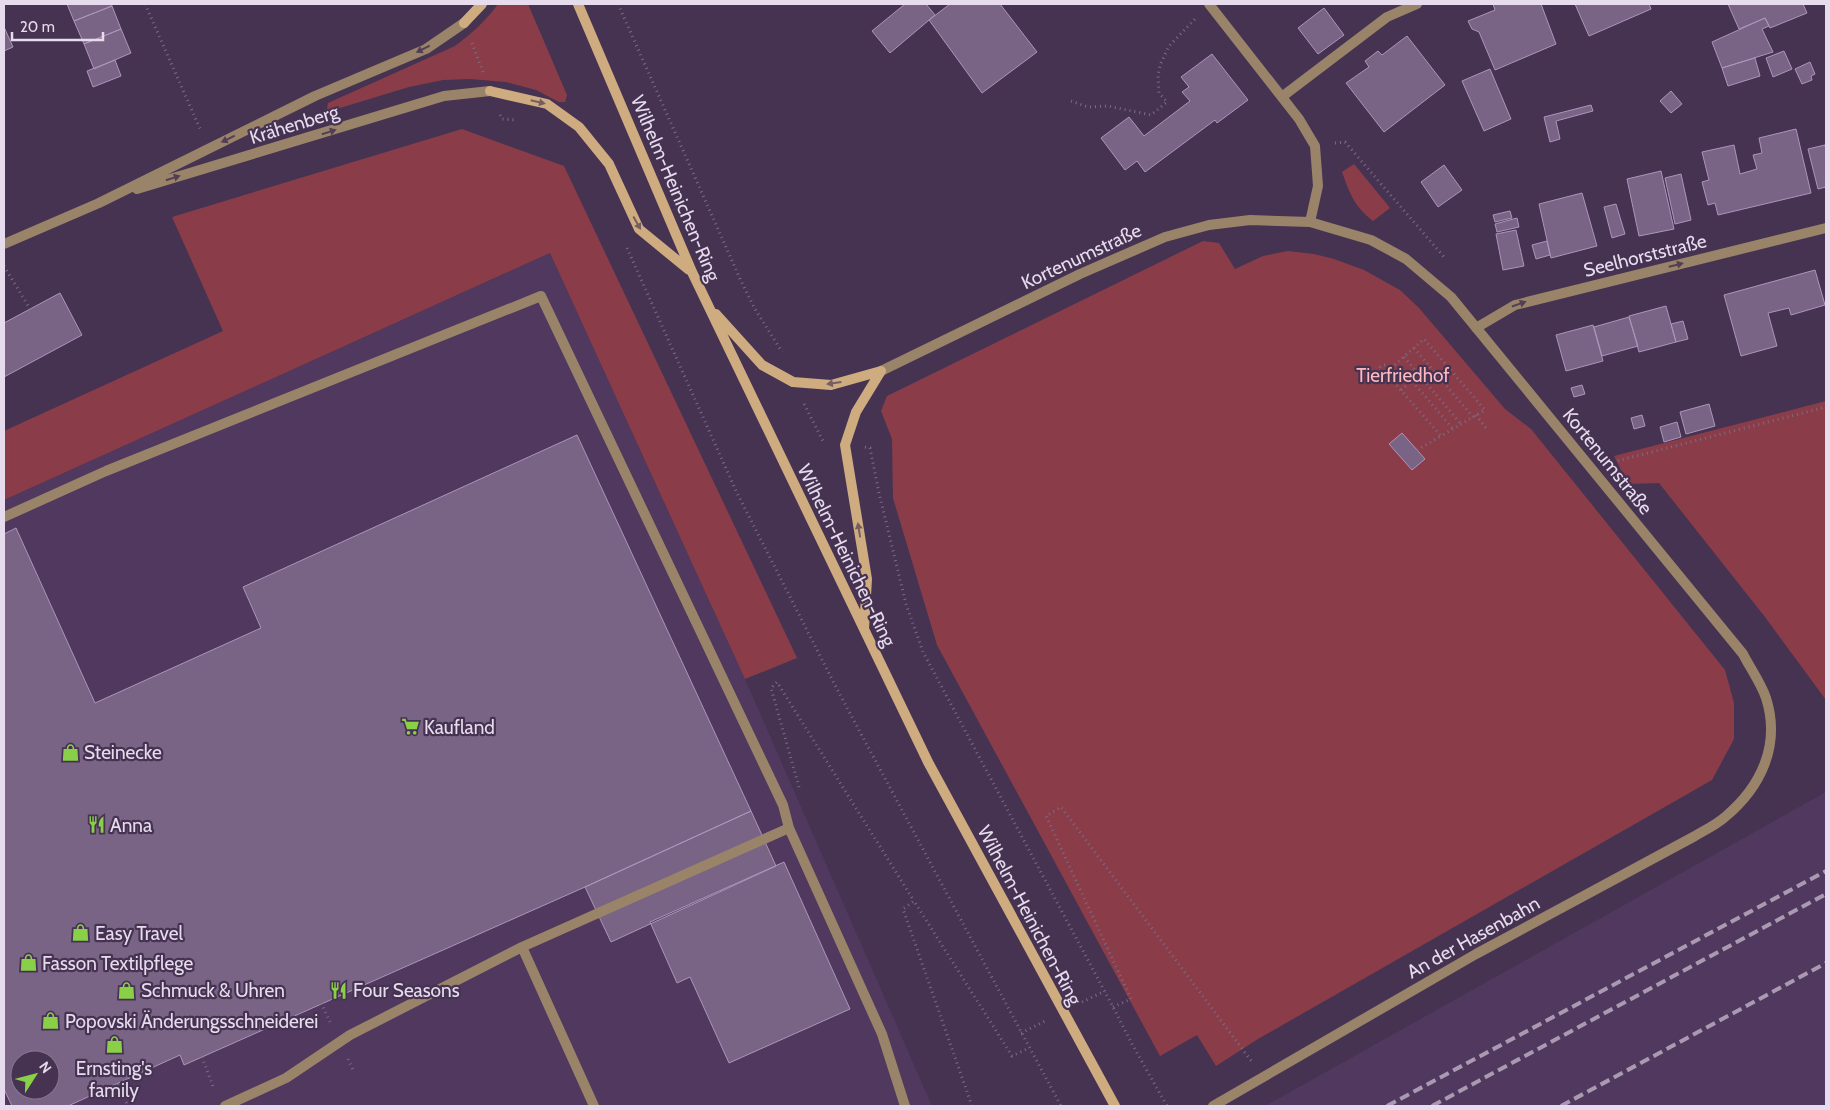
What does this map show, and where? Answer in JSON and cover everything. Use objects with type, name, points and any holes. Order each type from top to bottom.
[{"type":"main road","points":[[464,23],[482,4]]},
{"type":"main road","name":"Wilhelm-Heinichen-Ring","points":[[578,4],[692,272],[928,762],[1115,1106]]},
{"type":"main road","points":[[490,91],[547,104],[579,126],[609,164],[639,229],[692,272]]},
{"type":"main road","points":[[708,305],[762,365],[793,382],[832,385],[881,371]]},
{"type":"main road","points":[[864,630],[867,579],[845,445],[856,412],[881,371]]},
{"type":"street","points":[[1210,4],[1283,96],[1300,119],[1315,146],[1318,186],[1310,222]]},
{"type":"street","points":[[1283,96],[1387,17],[1417,4]]},
{"type":"street","name":"Krähenberg","points":[[4,244],[110,197],[316,96],[426,49],[464,23]]},
{"type":"street","name":"Krähenberg","points":[[110,197],[444,96],[490,91]]},
{"type":"street","name":"Kortenumstraße","points":[[881,371],[1080,274],[1165,237],[1209,225],[1250,220],[1310,222],[1371,240],[1406,259],[1451,297],[1743,654],[1766,698],[1772,730],[1768,752],[1760,776],[1747,797]]},
{"type":"street","name":"Seelhorststraße","points":[[1476,328],[1515,305],[1826,228]]},
{"type":"street","points":[[4,516],[106,470],[541,296],[783,805],[789,828],[882,1034],[905,1106]]},
{"type":"street","name":"An der Hasenbahn","points":[[1213,1106],[1476,954],[1696,836],[1724,818],[1747,797]]},
{"type":"street","points":[[225,1106],[286,1078],[350,1035],[522,948],[789,828]]},
{"type":"street","points":[[522,948],[594,1106]]},
{"type":"path","points":[[144,4],[208,149]]},
{"type":"path","points":[[1071,101],[1088,107],[1108,106],[1151,115],[1167,102],[1159,93],[1158,76],[1160,65],[1169,46],[1210,4]]},
{"type":"path","points":[[464,23],[502,119],[519,121]]},
{"type":"path","points":[[1315,146],[1345,142],[1444,257]]},
{"type":"path","points":[[624,241],[737,493],[838,691],[1061,1106]]},
{"type":"path","points":[[4,266],[30,309]]},
{"type":"path","points":[[1391,368],[1424,340],[1485,410],[1417,450]]},
{"type":"path","points":[[1414,348],[1488,430]]},
{"type":"path","points":[[1404,357],[1461,424]]},
{"type":"path","points":[[1387,365],[1391,368],[1393,373],[1390,378],[1382,379],[1378,369],[1387,365]]},
{"type":"path","points":[[1390,378],[1441,436]]},
{"type":"path","points":[[1401,390],[1412,381],[1453,429]]},
{"type":"path","points":[[1591,468],[1826,407]]},
{"type":"path","points":[[783,805],[802,795],[771,688],[777,682],[1012,1056],[1029,1048]]},
{"type":"path","points":[[1114,1007],[1131,999],[1046,816],[1061,807],[1264,1078]]},
{"type":"path","points":[[914,902],[903,909],[972,1106]]},
{"type":"path","points":[[202,1057],[215,1090]]},
{"type":"path","points":[[118,1084],[128,1106]]},
{"type":"path","points":[[1156,1087],[1167,1106]]},
{"type":"shaded area","points":[[550,253],[745,679],[932,1106],[4,1106],[4,500]]},
{"type":"shaded area","points":[[1826,792],[1826,1106],[1265,1106]]},
{"type":"green space","points":[[498,4],[528,4],[567,95],[565,102],[559,102],[536,90],[506,82],[470,79],[443,80],[409,87],[330,111],[327,109],[328,103],[455,46],[478,27]]},
{"type":"green space","points":[[462,129],[564,166],[797,658],[745,679],[550,253],[4,500],[4,431],[223,331],[172,217]]},
{"type":"green space","points":[[1354,164],[1390,208],[1373,221],[1353,199],[1342,172]]},
{"type":"green space","name":"Tierfriedhof","points":[[1203,241],[1219,243],[1235,269],[1263,256],[1288,251],[1314,254],[1364,270],[1400,290],[1419,308],[1505,409],[1531,429],[1725,670],[1734,703],[1734,739],[1712,780],[1258,1039],[1216,1066],[1197,1035],[1160,1056],[937,645],[893,498],[892,439],[881,411],[887,396]]},
{"type":"green space","points":[[1826,401],[1826,700],[1765,617],[1659,483],[1628,484],[1614,456]]},
{"type":"building","points":[[67,4],[111,4],[112,6],[74,21]]},
{"type":"building","points":[[905,4],[926,4],[935,15],[890,53],[872,31]]},
{"type":"building","points":[[950,4],[1000,4],[1037,52],[982,93],[929,20]]},
{"type":"building","points":[[1493,4],[1541,4],[1556,44],[1495,70],[1479,32],[1472,29],[1468,21],[1495,10]]},
{"type":"building","points":[[1575,4],[1649,4],[1651,9],[1589,36]]},
{"type":"building","points":[[1728,4],[1803,4],[1807,13],[1770,28],[1765,18],[1739,29]]},
{"type":"building","points":[[112,6],[121,29],[84,44],[74,21]]},
{"type":"building","points":[[1324,8],[1344,35],[1318,54],[1298,28]]},
{"type":"building","points":[[1765,18],[1769,26],[1762,29],[1773,52],[1722,68],[1712,42]]},
{"type":"building","points":[[4,27],[13,47],[4,51]]},
{"type":"building","points":[[121,29],[131,53],[94,69],[84,44]]},
{"type":"building","points":[[1407,36],[1445,85],[1384,132],[1346,83],[1369,67],[1365,61],[1378,51],[1382,55]]},
{"type":"building","points":[[1784,51],[1792,69],[1773,77],[1766,58]]},
{"type":"building","points":[[1212,54],[1248,100],[1217,123],[1215,120],[1145,172],[1137,161],[1125,170],[1101,138],[1129,117],[1144,136],[1190,101],[1182,92],[1189,87],[1181,77]]},
{"type":"building","points":[[1755,58],[1760,76],[1728,86],[1722,68]]},
{"type":"building","points":[[115,60],[121,76],[93,87],[87,71]]},
{"type":"building","points":[[1810,62],[1815,74],[1811,76],[1812,80],[1802,84],[1795,69]]},
{"type":"building","points":[[1490,69],[1511,119],[1484,131],[1462,81]]},
{"type":"building","points":[[1671,91],[1682,104],[1671,113],[1660,101]]},
{"type":"building","points":[[1591,105],[1593,111],[1556,121],[1560,139],[1550,142],[1544,117]]},
{"type":"building","points":[[1796,129],[1811,193],[1718,215],[1715,203],[1708,205],[1702,182],[1709,180],[1702,152],[1734,145],[1740,174],[1757,169],[1753,155],[1762,153],[1759,138]]},
{"type":"building","points":[[1825,145],[1826,187],[1818,189],[1808,149]]},
{"type":"building","points":[[1444,165],[1462,190],[1438,207],[1421,182]]},
{"type":"building","points":[[1661,171],[1674,229],[1639,236],[1627,179]]},
{"type":"building","points":[[1681,174],[1691,220],[1675,224],[1665,178]]},
{"type":"building","points":[[1582,193],[1597,246],[1551,258],[1539,204]]},
{"type":"building","points":[[1616,204],[1625,234],[1612,238],[1604,207]]},
{"type":"building","points":[[1510,211],[1512,218],[1495,222],[1493,215]]},
{"type":"building","points":[[1517,218],[1519,227],[1497,232],[1495,224]]},
{"type":"building","points":[[1516,230],[1524,266],[1503,270],[1496,234]]},
{"type":"building","points":[[1547,241],[1550,255],[1536,259],[1532,245]]},
{"type":"building","points":[[1815,270],[1825,305],[1791,315],[1789,308],[1768,313],[1777,346],[1741,356],[1724,295]]},
{"type":"building","points":[[60,293],[82,335],[4,377],[4,323]]},
{"type":"building","points":[[1666,306],[1676,342],[1639,352],[1629,316]]},
{"type":"building","points":[[1629,317],[1638,346],[1602,356],[1594,327]]},
{"type":"building","points":[[1683,321],[1688,339],[1676,342],[1671,324]]},
{"type":"building","points":[[1593,325],[1603,361],[1566,371],[1556,335]]},
{"type":"building","points":[[1582,385],[1585,394],[1574,397],[1571,388]]},
{"type":"building","points":[[1709,404],[1715,426],[1686,434],[1680,412]]},
{"type":"building","points":[[1642,415],[1645,426],[1634,429],[1631,418]]},
{"type":"building","points":[[1677,422],[1681,437],[1664,442],[1660,427]]},
{"type":"building","points":[[1402,433],[1425,459],[1412,470],[1389,444]]},
{"type":"building","points":[[577,435],[751,811],[184,1065],[180,1055],[68,1106],[12,1106],[4,1089],[4,534],[16,528],[95,703],[261,628],[243,587]]},
{"type":"building","points":[[751,811],[776,866],[611,942],[585,887]]},
{"type":"building","points":[[784,862],[850,1009],[729,1063],[690,977],[677,983],[650,922]]},
{"type":"railway","points":[[1387,1106],[1826,871]]},
{"type":"railway","points":[[1432,1106],[1826,894]]},
{"type":"railway","points":[[1561,1106],[1826,963]]},
{"type":"place","name":"Kaufland","points":[[410,727]]},
{"type":"place","name":"Steinecke","points":[[70,752]]},
{"type":"place","name":"Anna","points":[[96,825]]},
{"type":"place","name":"Easy Travel","points":[[81,933]]},
{"type":"place","name":"Fasson Textilpflege","points":[[28,963]]},
{"type":"place","name":"Schmuck & Uhren","points":[[127,990]]},
{"type":"place","name":"Four Seasons","points":[[339,990]]},
{"type":"place","name":"Popovski Änderungsschneiderei","points":[[51,1021]]},
{"type":"place","name":"Ernsting's family","points":[[114,1045]]}]
